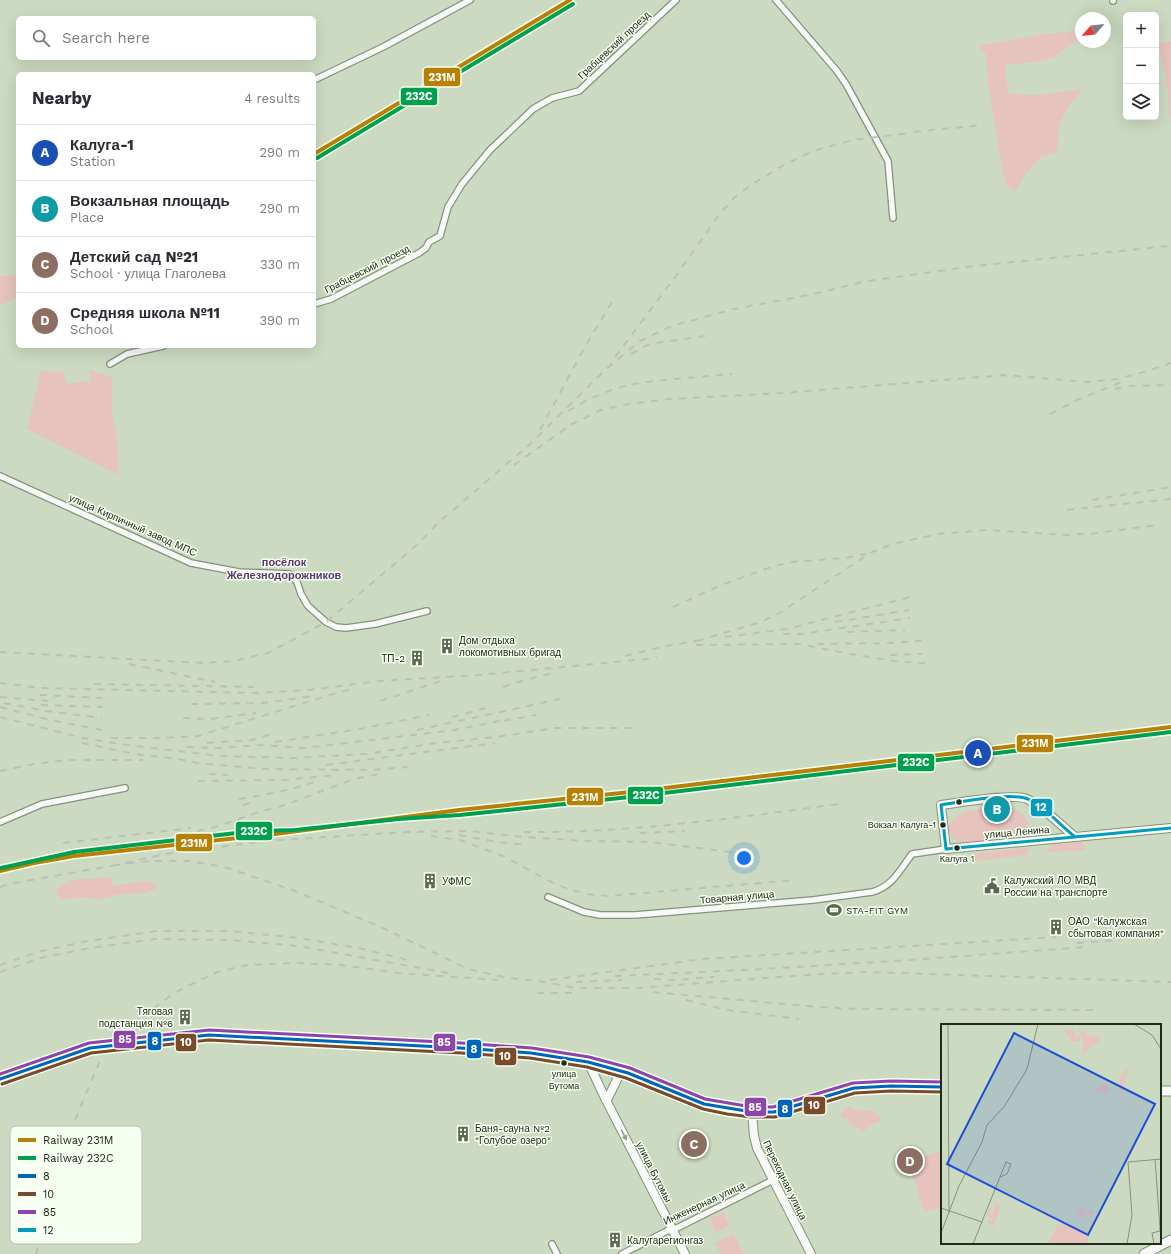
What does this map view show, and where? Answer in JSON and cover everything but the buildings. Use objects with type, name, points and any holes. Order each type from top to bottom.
[{"type":"main road","points":[[946,849],[941,806],[1010,797],[1026,799],[1038,806],[1074,836]]},
{"type":"main road","name":"улица Ленина","points":[[946,849],[1171,828]]},
{"type":"main road","points":[[0,1079],[90,1048],[210,1035],[496,1051],[588,1062],[621,1071],[704,1104],[728,1110],[752,1112],[774,1112],[854,1088],[891,1086],[941,1087]]},
{"type":"main road","name":"улица Бутомы","points":[[588,1062],[685,1254]]},
{"type":"main road","points":[[606,1100],[621,1071]]},
{"type":"main road","name":"Переходная улица","points":[[752,1112],[756,1145],[811,1254]]},
{"type":"main road","points":[[1144,1254],[1171,1240]]},
{"type":"street","points":[[316,79],[383,47],[470,0]]},
{"type":"street","name":"Грабцевский проезд","points":[[316,303],[331,299],[426,248],[429,242],[440,236],[448,207],[462,184],[490,150],[533,109],[552,98],[579,91],[676,0]]},
{"type":"street","points":[[776,0],[837,71],[846,84],[888,161],[893,218]]},
{"type":"street","points":[[110,364],[127,354],[154,348]]},
{"type":"street","name":"улица Кирпичный завод МПС","points":[[0,476],[191,563],[238,572],[290,574],[297,582],[301,594],[308,606],[326,622],[336,627],[346,628],[375,624],[427,611]]},
{"type":"street","points":[[0,822],[42,804],[125,788]]},
{"type":"street","name":"улица Ленина","points":[[912,854],[946,849]]},
{"type":"street","name":"Товарная улица","points":[[548,897],[584,912],[600,915],[635,915],[813,900],[872,892],[884,888],[891,883],[912,854]]},
{"type":"street","name":"Инженерная улица","points":[[622,1254],[666,1231],[773,1180]]},
{"type":"street","points":[[552,1244],[557,1254]]},
{"type":"shaded area","points":[[1075,31],[1075,42],[1072,43],[1055,57],[1041,61],[1004,65],[1009,94],[1038,95],[1081,89],[1080,93],[1065,113],[1060,123],[1057,152],[1041,157],[1026,173],[1014,192],[1006,184],[999,152],[988,81],[986,54],[977,46],[1044,34]]},
{"type":"shaded area","points":[[1171,41],[1171,125],[1168,92],[1159,44]]},
{"type":"shaded area","points":[[16,275],[16,298],[0,305],[0,276]]},
{"type":"shaded area","points":[[89,370],[102,374],[106,377],[112,376],[112,414],[116,430],[119,475],[27,429],[41,371],[63,372],[67,384],[90,381]]},
{"type":"shaded area","points":[[987,808],[1018,811],[1025,817],[1027,824],[1026,829],[1021,834],[1006,839],[967,843],[955,840],[950,835],[949,825],[958,816],[978,809]]},
{"type":"shaded area","points":[[1081,842],[1084,845],[1085,850],[1049,852],[1049,847],[1053,844]]},
{"type":"shaded area","points":[[1028,848],[1029,852],[1026,855],[976,861],[973,858],[974,854]]},
{"type":"shaded area","points":[[110,877],[113,886],[145,881],[154,883],[157,888],[147,893],[119,894],[101,900],[85,897],[61,900],[55,890],[72,880]]},
{"type":"shaded area","points":[[848,1107],[856,1110],[873,1111],[879,1116],[880,1121],[868,1126],[864,1132],[850,1124],[840,1115]]},
{"type":"shaded area","points":[[939,1152],[941,1157],[941,1207],[924,1212],[909,1161]]},
{"type":"shaded area","points":[[723,1212],[730,1226],[716,1232],[710,1219]]},
{"type":"shaded area","points":[[733,1234],[744,1254],[721,1254],[715,1243]]},
{"type":"railway","points":[[914,132],[981,125]]},
{"type":"railway","points":[[615,357],[719,215],[734,198],[751,185],[784,165],[813,151],[853,140],[909,133]]},
{"type":"railway","points":[[0,652],[203,663],[234,661],[268,653],[326,622],[417,545],[437,524],[530,444],[605,370],[640,341],[672,326],[734,309],[809,295],[862,282],[974,266],[1169,246]]},
{"type":"railway","points":[[540,430],[586,345],[612,302]]},
{"type":"railway","points":[[631,354],[650,344],[705,336]]},
{"type":"railway","points":[[514,465],[572,424],[601,410],[628,404],[670,399],[783,393],[1005,375],[1087,382],[1117,379],[1171,363]]},
{"type":"railway","points":[[568,411],[600,394],[625,386],[658,381],[732,374]]},
{"type":"railway","points":[[1050,414],[1077,400],[1124,381]]},
{"type":"railway","points":[[1115,389],[1129,386],[1171,385]]},
{"type":"railway","points":[[1092,500],[1171,487]]},
{"type":"railway","points":[[1067,510],[1171,499]]},
{"type":"railway","points":[[697,641],[761,622],[781,612],[872,552],[893,544],[938,534],[986,530],[1067,535],[1097,533],[1157,525]]},
{"type":"railway","points":[[673,607],[719,586],[771,567],[792,562],[845,558],[866,554]]},
{"type":"railway","points":[[725,637],[787,629],[910,597]]},
{"type":"railway","points":[[835,622],[909,610]]},
{"type":"railway","points":[[783,634],[801,634],[910,618]]},
{"type":"railway","points":[[847,632],[905,630]]},
{"type":"railway","points":[[625,656],[666,646],[701,640]]},
{"type":"railway","points":[[817,644],[891,643],[930,640]]},
{"type":"railway","points":[[696,645],[799,644],[894,661],[933,664]]},
{"type":"railway","points":[[890,655],[922,654]]},
{"type":"railway","points":[[0,683],[40,688],[256,693],[309,690],[379,681],[479,675],[657,658]]},
{"type":"railway","points":[[129,664],[215,682]]},
{"type":"railway","points":[[503,687],[553,673]]},
{"type":"railway","points":[[380,701],[441,681]]},
{"type":"railway","points":[[94,684],[254,687]]},
{"type":"railway","points":[[111,738],[198,736],[336,693],[354,689]]},
{"type":"railway","points":[[40,695],[102,698]]},
{"type":"railway","points":[[191,704],[263,703],[314,696]]},
{"type":"railway","points":[[0,697],[48,701]]},
{"type":"railway","points":[[417,730],[560,699]]},
{"type":"railway","points":[[4,703],[46,711],[102,718]]},
{"type":"railway","points":[[41,705],[103,707]]},
{"type":"railway","points":[[0,707],[50,720],[102,730]]},
{"type":"railway","points":[[452,717],[486,708]]},
{"type":"railway","points":[[183,718],[211,719],[256,713]]},
{"type":"railway","points":[[275,742],[360,729],[429,715]]},
{"type":"railway","points":[[504,721],[536,715]]},
{"type":"railway","points":[[0,717],[83,738],[127,745],[220,756],[292,758],[366,754],[436,743],[496,737],[555,728],[637,728]]},
{"type":"railway","points":[[187,747],[219,748],[259,745],[304,748],[455,730],[509,719]]},
{"type":"railway","points":[[207,743],[252,740],[274,733]]},
{"type":"railway","points":[[82,743],[135,754],[179,759],[197,763],[265,769],[372,770],[408,767]]},
{"type":"railway","points":[[326,765],[495,743]]},
{"type":"railway","points":[[459,810],[557,807],[979,757]]},
{"type":"railway","points":[[0,771],[34,764],[68,760],[143,760]]},
{"type":"railway","points":[[209,774],[228,775]]},
{"type":"railway","points":[[184,834],[212,828],[285,805],[354,779],[379,774]]},
{"type":"railway","points":[[198,781],[284,780],[336,775]]},
{"type":"railway","points":[[239,799],[260,796],[321,780]]},
{"type":"railway","points":[[243,805],[257,801]]},
{"type":"railway","points":[[524,832],[564,832],[682,824],[839,804]]},
{"type":"railway","points":[[63,843],[191,828]]},
{"type":"railway","points":[[731,852],[650,842],[587,841],[524,837],[470,831],[407,832],[265,841],[165,854],[116,865],[149,861],[191,861],[228,868],[295,891],[383,928],[468,969],[508,978],[539,981],[576,988],[636,988],[819,974],[868,972],[1171,982]]},
{"type":"railway","points":[[640,833],[685,831]]},
{"type":"railway","points":[[459,835],[497,842],[525,845]]},
{"type":"railway","points":[[431,836],[460,840],[505,857],[547,880],[568,889],[587,894],[608,896],[796,880]]},
{"type":"railway","points":[[0,887],[9,884],[116,865]]},
{"type":"railway","points":[[0,965],[38,952],[88,941],[157,931],[230,931],[299,938],[363,949],[408,960]]},
{"type":"railway","points":[[550,980],[702,959],[1056,937]]},
{"type":"railway","points":[[0,972],[40,958],[90,948],[156,939],[230,940],[298,946],[448,973]]},
{"type":"railway","points":[[1077,943],[1120,940]]},
{"type":"railway","points":[[615,976],[764,969],[1085,947]]},
{"type":"railway","points":[[73,1126],[102,1056],[113,1040],[171,995],[218,972],[247,965],[297,963],[341,965],[398,973],[498,980]]},
{"type":"railway","points":[[654,979],[674,980],[714,977]]},
{"type":"railway","points":[[576,982],[622,980]]},
{"type":"railway","points":[[653,992],[818,1007],[859,1009],[1096,1010]]},
{"type":"railway","points":[[537,993],[579,993]]},
{"type":"railway","points":[[686,1000],[727,1010],[799,1019]]},
{"type":"railway","points":[[36,1254],[39,1244]]},
{"type":"rail line","name":"231М","points":[[316,153],[570,0]]},
{"type":"rail line","name":"232C","points":[[317,158],[573,4]]},
{"type":"rail line","name":"231М","points":[[0,871],[74,856],[275,834],[459,810],[640,791],[1171,727]]},
{"type":"rail line","name":"232C","points":[[1,868],[74,852],[253,831],[295,830],[399,819],[460,815],[639,796],[1171,732]]},
{"type":"transit line","name":"12","points":[[941,805],[985,798],[1020,797],[1028,799],[1040,806],[1074,836]]},
{"type":"transit line","name":"12","points":[[941,805],[946,849]]},
{"type":"transit line","name":"12","points":[[946,849],[1171,828]]},
{"type":"transit line","name":"85","points":[[0,1074],[89,1043],[209,1030],[532,1048],[589,1057],[630,1068],[705,1099],[752,1107],[773,1107],[853,1083],[891,1081],[941,1082]]},
{"type":"transit line","name":"8","points":[[0,1079],[90,1048],[209,1035],[531,1053],[588,1062],[628,1073],[704,1104],[752,1112],[774,1112],[854,1088],[891,1086],[941,1087]]},
{"type":"transit line","name":"10","points":[[2,1084],[91,1053],[209,1040],[530,1058],[587,1067],[626,1078],[703,1109],[751,1117],[775,1117],[855,1093],[891,1091],[941,1092]]},
{"type":"place","name":"Дом отдыха локомотивных бригад","points":[[447,646]]},
{"type":"place","name":"ТП-2","points":[[417,658]]},
{"type":"place","name":"Калуга-1","points":[[978,753]]},
{"type":"place","name":"Вокзальная площадь","points":[[997,809]]},
{"type":"place","name":"Вокзал Калуга-1","points":[[943,825]]},
{"type":"place","name":"Калуга 1","points":[[957,848]]},
{"type":"place","name":"УФМС","points":[[430,881]]},
{"type":"place","name":"Калужский ЛО МВД России на транспорте","points":[[992,886]]},
{"type":"place","name":"STA-FIT GYM","points":[[834,910]]},
{"type":"place","name":"ОАО \"Калужская сбытовая компания\"","points":[[1056,927]]},
{"type":"place","name":"Тяговая подстанция №6","points":[[185,1017]]},
{"type":"place","name":"улица Бутома","points":[[564,1063]]},
{"type":"place","name":"Баня-сауна №2 \"Голубое озеро\"","points":[[463,1134]]},
{"type":"place","name":"Детский сад №21","points":[[694,1144]]},
{"type":"place","name":"Средняя школа №11","points":[[910,1161]]},
{"type":"place","name":"Калугарегионгаз","points":[[615,1240]]},
{"type":"district","name":"посёлок Железнодорожников","points":[[284,568]]}]
